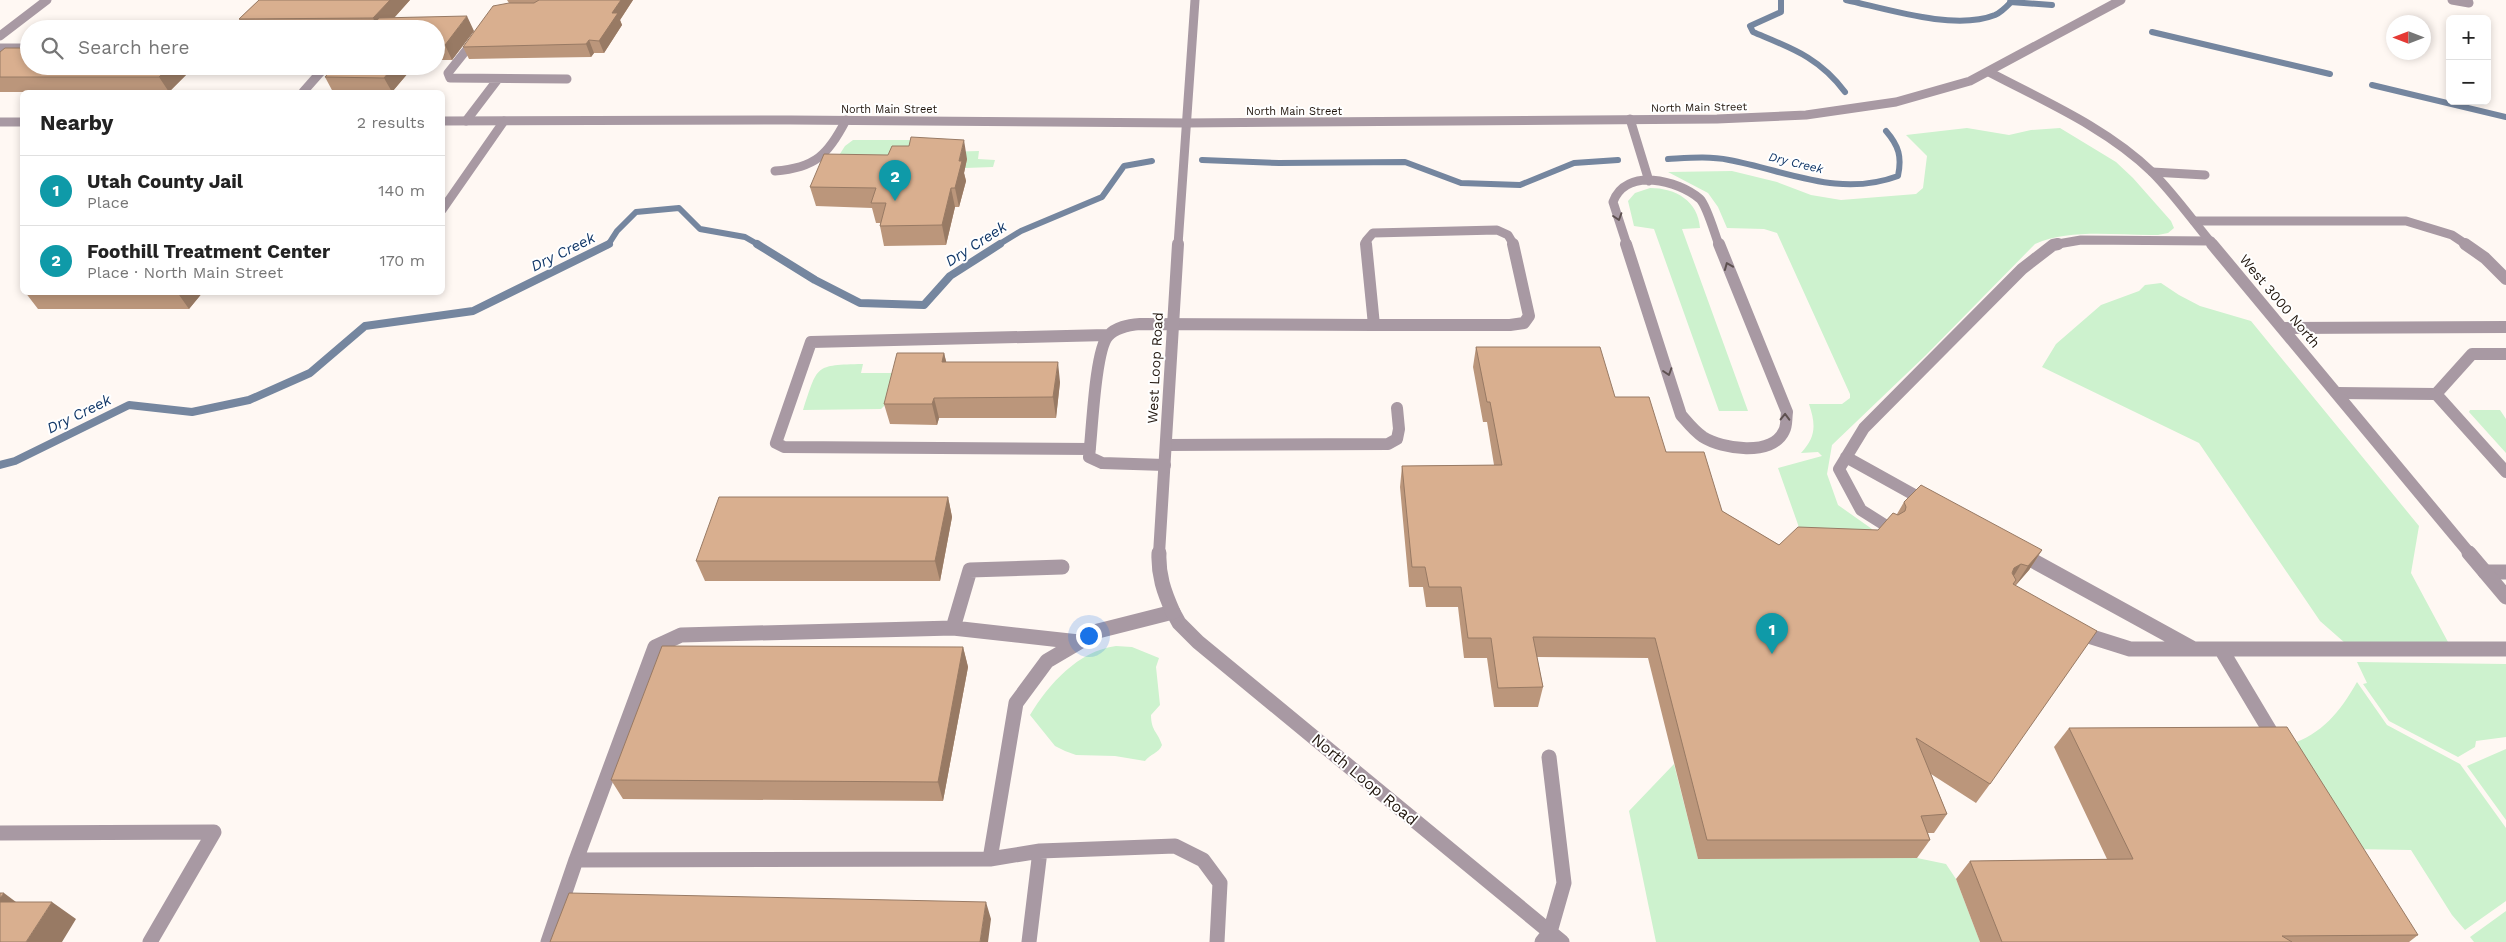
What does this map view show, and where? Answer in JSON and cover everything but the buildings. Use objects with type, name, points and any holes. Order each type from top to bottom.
[{"type":"street","points":[[21,20],[47,0]]},
{"type":"street","name":"West Loop Road","points":[[1173,612],[1162,587],[1158,569],[1185,123],[1195,0]]},
{"type":"street","name":"North Main Street","points":[[445,121],[846,120],[1185,123],[1716,119],[1796,116],[1860,108],[1936,92],[1989,72],[2121,0]]},
{"type":"street","points":[[2452,0],[2469,3],[2468,0]]},
{"type":"street","points":[[0,36],[20,21]]},
{"type":"street","points":[[483,28],[448,76],[453,79],[567,79]]},
{"type":"street","points":[[0,48],[20,48]]},
{"type":"street","name":"West 3000 North","points":[[1989,72],[2092,127],[2126,150],[2152,172],[2506,597]]},
{"type":"street","points":[[305,90],[318,75]]},
{"type":"street","points":[[466,121],[498,79]]},
{"type":"street","points":[[1630,119],[1649,182]]},
{"type":"street","points":[[775,171],[797,170],[820,159],[835,143],[846,120]]},
{"type":"street","points":[[445,206],[504,121]]},
{"type":"street","points":[[0,122],[20,122]]},
{"type":"street","points":[[2152,172],[2205,175]]},
{"type":"street","points":[[1636,181],[1649,182],[1670,182],[1701,200],[1787,412],[1784,432],[1772,444],[1748,449],[1722,446],[1697,433],[1681,415],[1614,202],[1616,192],[1624,185],[1636,181]]},
{"type":"street","points":[[2194,221],[2406,222],[2452,235],[2485,258],[2506,279]]},
{"type":"street","points":[[1090,449],[784,447],[776,443],[812,342],[1107,335],[1125,325],[1173,324],[1374,325],[1510,325],[1524,323],[1529,316],[1513,242],[1508,234],[1497,230],[1374,232],[1366,242],[1374,325]]},
{"type":"street","points":[[1888,527],[1860,510],[1839,470],[1864,428],[2022,269],[2053,245],[2081,240],[2211,241]]},
{"type":"street","points":[[2283,328],[2506,327]]},
{"type":"street","points":[[1107,335],[1101,346],[1089,457],[1102,463],[1165,465]]},
{"type":"street","points":[[2436,394],[2472,354],[2506,354]]},
{"type":"street","points":[[2337,393],[2436,394],[2506,472]]},
{"type":"street","points":[[1166,445],[1388,444],[1397,439],[1399,430],[1396,408]]},
{"type":"street","points":[[1846,457],[1935,506]]},
{"type":"street","points":[[2010,548],[2194,649]]},
{"type":"street","points":[[953,628],[970,570],[1062,567]]},
{"type":"street","points":[[2485,572],[2506,572]]},
{"type":"street","points":[[990,859],[1016,703],[1047,661],[1098,631],[1173,612]]},
{"type":"street","name":"North Loop Road","points":[[1173,612],[1179,622],[1198,642],[1551,939]]},
{"type":"street","points":[[2066,627],[2082,635],[2130,649],[2506,649]]},
{"type":"street","points":[[548,942],[576,860],[655,647],[681,635],[953,628],[1079,642]]},
{"type":"street","points":[[2221,649],[2286,758]]},
{"type":"street","points":[[1549,758],[1564,883],[1551,939]]},
{"type":"street","points":[[0,833],[214,832],[150,942]]},
{"type":"street","points":[[576,860],[990,859],[1040,851],[1176,846],[1203,860],[1220,883],[1217,942]]},
{"type":"street","points":[[1029,942],[1040,851]]},
{"type":"green space","points":[[1967,128],[2009,135],[2031,130],[2060,128],[2116,162],[2133,178],[2171,221],[2174,228],[2168,233],[2158,235],[2080,234],[2049,239],[2035,244],[1926,355],[1832,445],[1827,474],[1838,505],[1872,529],[1869,533],[1801,533],[1778,468],[1822,456],[1818,452],[1801,453],[1810,442],[1814,425],[1809,404],[1842,404],[1850,398],[1850,394],[1777,233],[1764,229],[1727,228],[1718,207],[1708,193],[1668,172],[1732,171],[1777,182],[1811,195],[1841,200],[1916,194],[1923,188],[1927,156],[1906,135]]},
{"type":"green space","points":[[853,140],[927,140],[922,154],[836,160],[845,146]]},
{"type":"green space","points":[[979,151],[978,159],[995,160],[993,167],[965,168],[943,152]]},
{"type":"green space","points":[[1650,188],[1669,190],[1684,198],[1695,210],[1700,228],[1682,229],[1748,411],[1719,411],[1654,229],[1634,226],[1628,201],[1635,193]]},
{"type":"green space","points":[[2161,283],[2200,306],[2251,321],[2419,526],[2411,573],[2448,642],[2345,643],[2320,621],[2199,443],[2042,367],[2056,344],[2101,305],[2139,291],[2145,285]]},
{"type":"green space","points":[[863,364],[861,373],[894,373],[886,404],[881,409],[803,410],[812,384],[820,370],[835,365]]},
{"type":"green space","points":[[2470,410],[2500,410],[2506,419],[2506,453],[2469,412]]},
{"type":"green space","points":[[1116,646],[1132,647],[1159,658],[1156,667],[1160,705],[1151,715],[1151,720],[1162,745],[1159,750],[1145,761],[1115,756],[1076,755],[1065,751],[1055,746],[1030,715],[1046,692],[1077,662],[1102,649]]},
{"type":"green space","points":[[2357,662],[2506,664],[2506,737],[2476,741],[2475,747],[2458,757],[2389,721],[2363,684],[2367,683]]},
{"type":"green space","points":[[2357,682],[2387,725],[2460,764],[2506,828],[2506,901],[2465,930],[2452,915],[2411,850],[2351,849],[2289,745],[2311,735],[2329,721],[2344,703]]},
{"type":"green space","points":[[2506,749],[2506,820],[2467,766]]},
{"type":"green space","points":[[1674,764],[1698,859],[1917,858],[1946,864],[1956,879],[1980,942],[1656,942],[1629,811]]},
{"type":"green space","points":[[2506,911],[2506,942],[2474,942],[2470,937]]},
{"type":"waterway","name":"Dry Creek","points":[[1781,0],[1781,12],[1750,26],[1753,32],[1804,55],[1825,70],[1845,92]]},
{"type":"waterway","name":"Dry Creek","points":[[1846,0],[1921,17],[1961,21],[1995,15],[2011,2]]},
{"type":"waterway","points":[[2011,2],[2052,5]]},
{"type":"waterway","points":[[2152,32],[2330,74]]},
{"type":"waterway","points":[[2372,85],[2506,117]]},
{"type":"waterway","name":"Dry Creek","points":[[1668,159],[1721,159],[1834,184],[1876,182],[1898,176],[1900,163],[1897,147],[1886,131]]},
{"type":"waterway","name":"Dry Creek","points":[[1202,160],[1279,163],[1405,162],[1461,183],[1520,185],[1574,163],[1618,160]]},
{"type":"waterway","name":"Dry Creek","points":[[998,245],[1021,231],[1102,197],[1124,166],[1152,161]]},
{"type":"waterway","name":"Dry Creek","points":[[608,244],[617,231],[636,212],[679,208],[700,229],[745,237],[759,245]]},
{"type":"waterway","name":"Dry Creek","points":[[0,465],[15,461],[129,405],[192,412],[249,400],[310,373],[365,326],[473,311],[608,244]]},
{"type":"waterway","name":"Dry Creek","points":[[757,244],[815,280],[860,303],[924,305],[950,276],[1000,244]]},
{"type":"place","name":"Foothill Treatment Center","points":[[895,201]]},
{"type":"place","name":"Utah County Jail","points":[[1772,654]]}]
